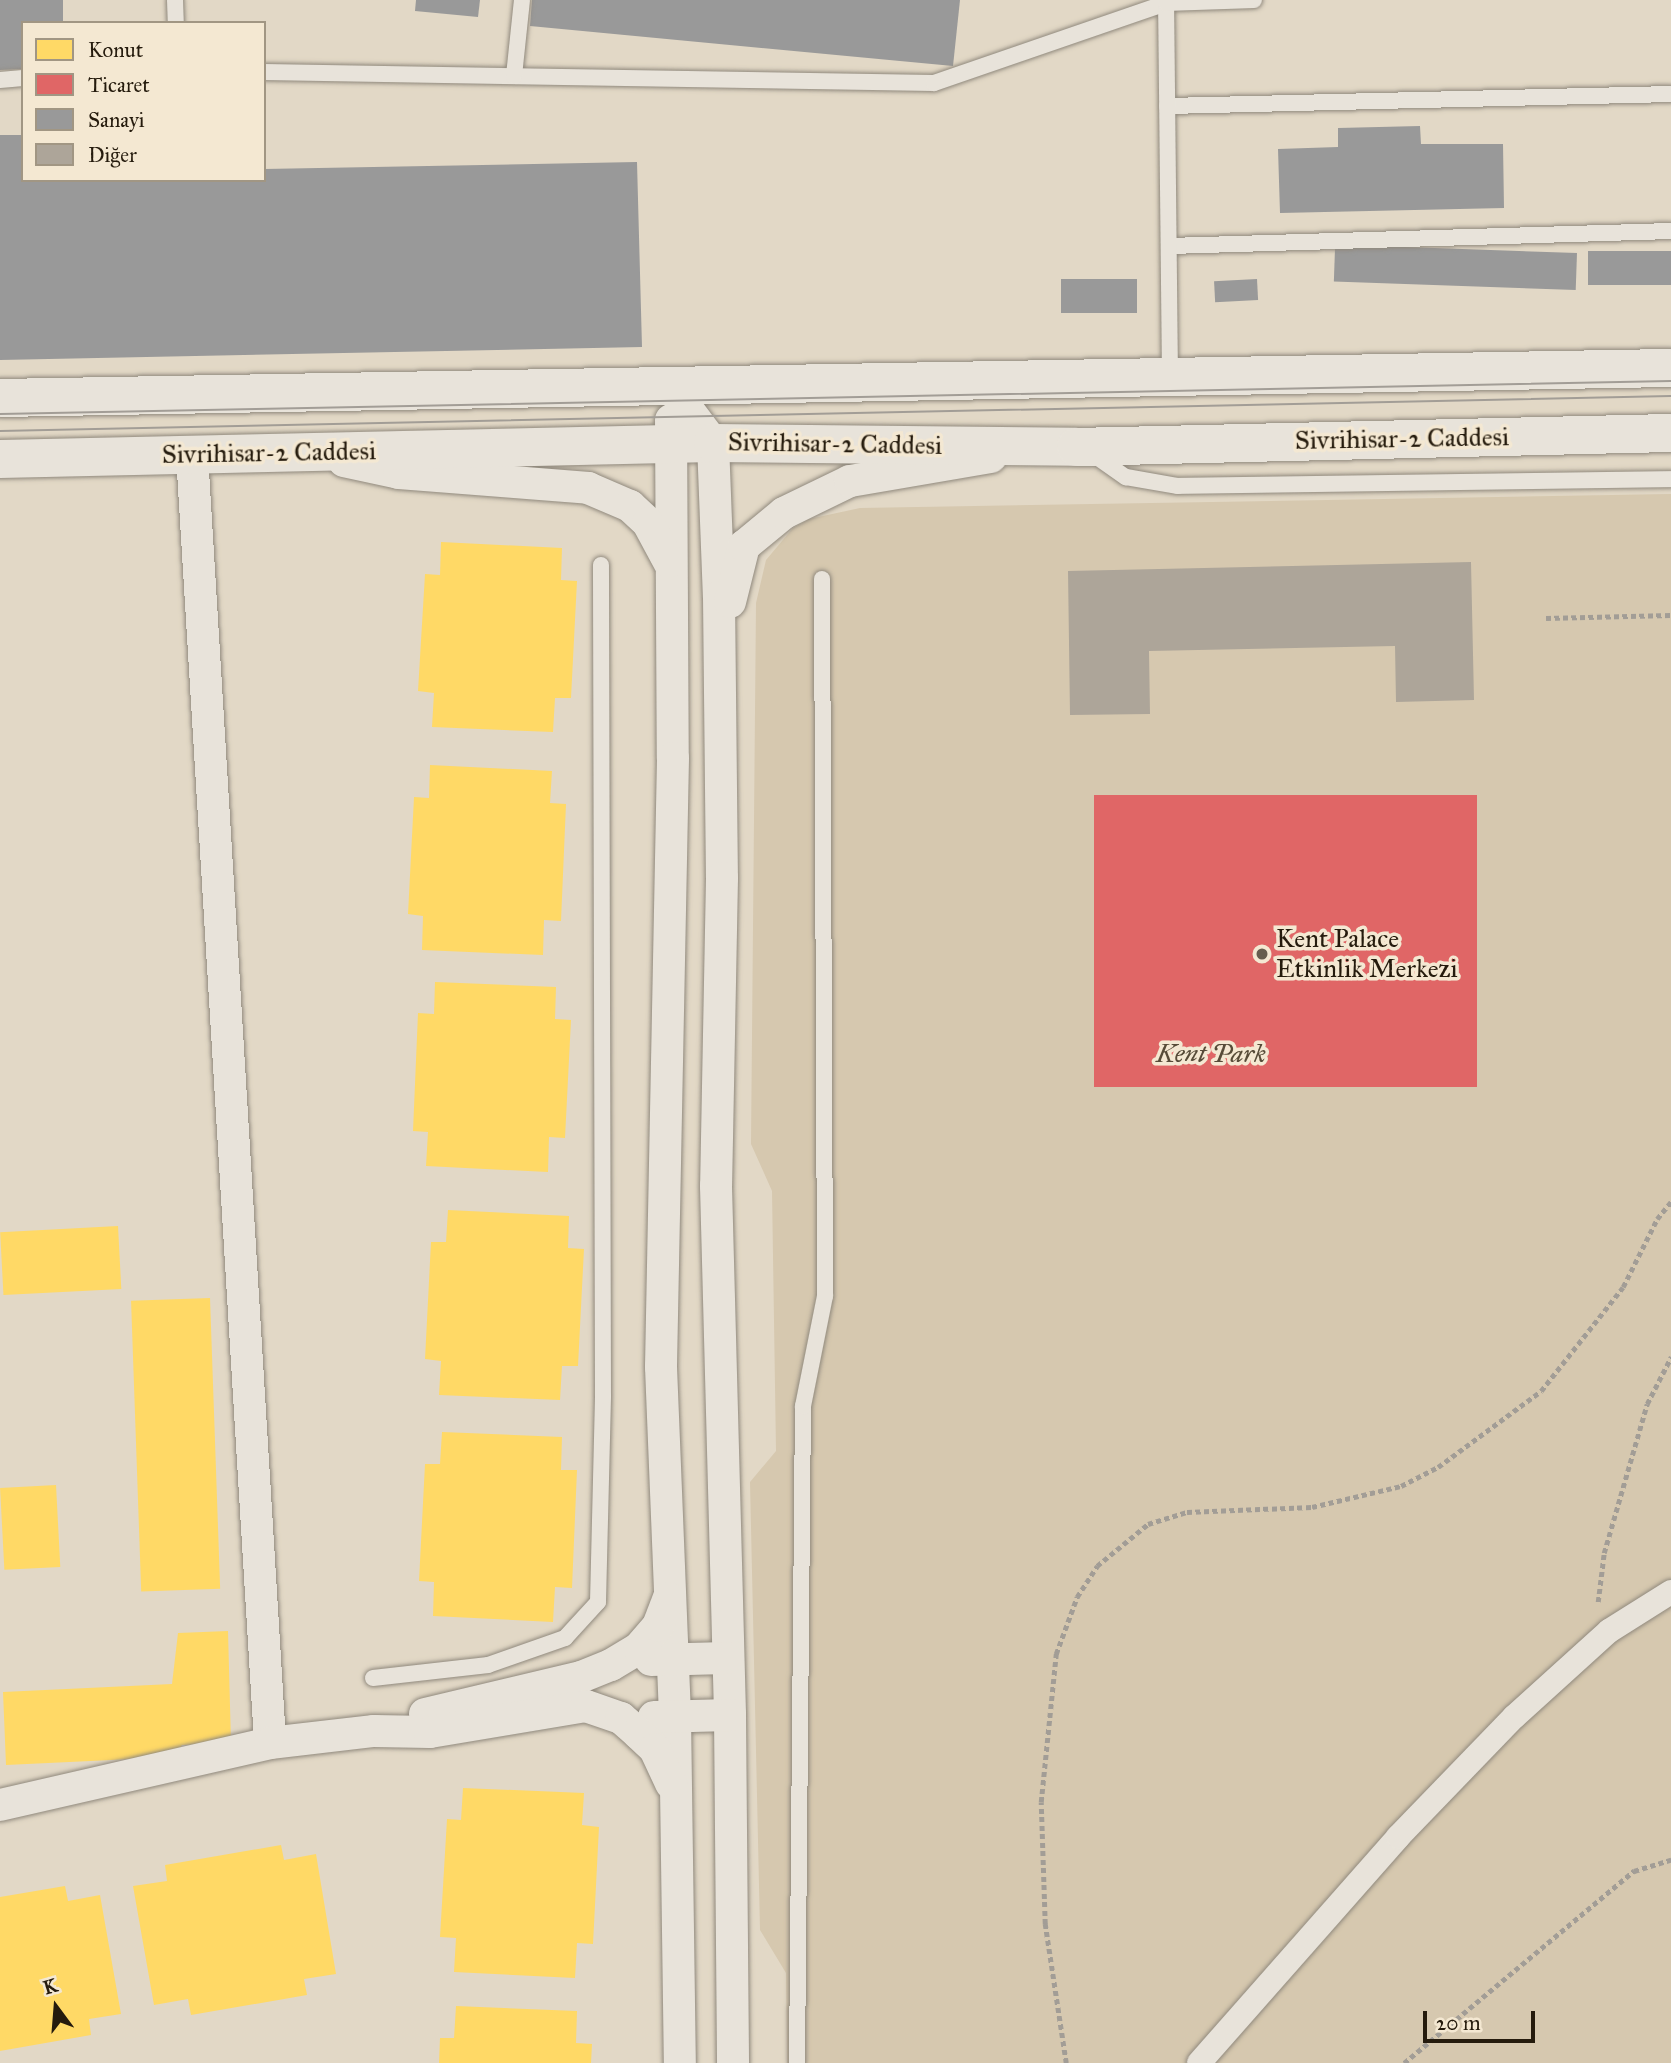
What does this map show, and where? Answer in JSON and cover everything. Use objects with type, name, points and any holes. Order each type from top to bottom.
[{"type":"main road","points":[[0,398],[496,386],[671,387],[1671,368]]},
{"type":"main road","name":"Sivrihisar-2 Caddesi","points":[[0,459],[713,443],[1076,447],[1671,433]]},
{"type":"street","points":[[671,387],[713,443],[720,680],[716,1186],[726,1658],[730,1715],[733,2063]]},
{"type":"street","points":[[671,387],[671,854],[661,1367],[675,1716],[680,2063]]},
{"type":"street","points":[[720,680],[732,590],[744,546],[784,513],[850,481],[1076,447]]},
{"type":"street","points":[[304,453],[398,473],[588,488],[630,506],[648,523],[672,568]]},
{"type":"street","points":[[192,455],[270,1743]]},
{"type":"street","points":[[1199,2063],[1398,1837],[1514,1717],[1609,1631],[1671,1592]]},
{"type":"street","points":[[374,1731],[426,1713],[581,1677],[611,1665],[639,1648],[658,1626],[670,1595]]},
{"type":"street","points":[[611,1665],[673,1658],[726,1658]]},
{"type":"street","points":[[0,1805],[270,1743],[374,1731],[430,1732],[586,1706],[621,1718],[730,1715]]},
{"type":"street","points":[[621,1718],[655,1749],[676,1802]]},
{"type":"lane","points":[[175,0],[176,21]]},
{"type":"lane","points":[[514,76],[522,0]]},
{"type":"lane","points":[[266,72],[934,83],[1166,3],[1254,0]]},
{"type":"lane","points":[[1166,3],[1170,378]]},
{"type":"lane","points":[[0,79],[21,78]]},
{"type":"lane","points":[[1167,106],[1671,94]]},
{"type":"lane","points":[[1169,246],[1671,231]]},
{"type":"lane","points":[[1076,447],[1126,478],[1178,486],[1671,480]]},
{"type":"lane","points":[[373,1678],[488,1665],[565,1638],[598,1602],[603,1396],[601,565]]},
{"type":"lane","points":[[797,2063],[803,1406],[825,1296],[822,579]]},
{"type":"path","points":[[1545,618],[1671,615]]},
{"type":"path","points":[[1066,2063],[1045,1924],[1041,1802],[1056,1654],[1077,1597],[1097,1566],[1148,1524],[1186,1512],[1312,1507],[1401,1486],[1438,1466],[1549,1381],[1623,1287],[1657,1219],[1671,1202]]},
{"type":"path","points":[[1609,1631],[1597,1599],[1604,1553],[1647,1405],[1671,1357]]},
{"type":"path","points":[[1404,2063],[1634,1871],[1671,1860]]},
{"type":"green space","name":"Kent Park","points":[[1671,494],[1671,2063],[787,2063],[786,1973],[760,1930],[750,1482],[776,1451],[772,1191],[751,1144],[756,603],[766,560],[793,528],[809,519],[860,508]]},
{"type":"building: Konut","points":[[441,542],[562,548],[561,580],[577,581],[571,698],[555,698],[553,732],[432,727],[434,693],[418,691],[425,574],[440,575]]},
{"type":"building: Konut","points":[[430,765],[552,771],[550,803],[566,804],[561,921],[544,920],[543,955],[422,950],[423,916],[408,914],[414,797],[429,798]]},
{"type":"building: Konut","points":[[435,982],[556,987],[555,1019],[571,1020],[565,1138],[549,1137],[548,1172],[426,1166],[428,1132],[413,1131],[418,1013],[434,1014]]},
{"type":"building: Konut","points":[[448,1210],[569,1216],[568,1248],[584,1249],[578,1366],[562,1366],[560,1400],[439,1395],[441,1361],[425,1359],[431,1242],[446,1242]]},
{"type":"building: Konut","points":[[118,1226],[121,1289],[3,1295],[0,1232]]},
{"type":"building: Konut","points":[[210,1298],[220,1589],[141,1592],[131,1301]]},
{"type":"building: Konut","points":[[442,1432],[562,1437],[561,1470],[577,1470],[572,1588],[555,1587],[553,1622],[433,1616],[434,1582],[419,1581],[425,1464],[440,1464]]},
{"type":"building: Konut","points":[[56,1485],[60,1567],[4,1570],[0,1488]]},
{"type":"building: Konut","points":[[228,1631],[231,1743],[182,1745],[175,1757],[6,1765],[3,1692],[172,1684],[178,1633]]},
{"type":"building: Konut","points":[[463,1788],[584,1793],[582,1825],[599,1827],[593,1944],[577,1943],[575,1978],[454,1972],[456,1938],[440,1937],[447,1819],[461,1820]]},
{"type":"building: Konut","points":[[281,1845],[284,1860],[316,1854],[336,1974],[304,1979],[307,1995],[191,2015],[188,1999],[154,2005],[133,1886],[167,1881],[165,1865]]},
{"type":"building: Konut","points":[[65,1886],[68,1901],[100,1895],[121,2014],[89,2019],[91,2035],[0,2051],[0,1897]]},
{"type":"building: Konut","points":[[456,2006],[577,2011],[576,2043],[592,2044],[591,2063],[439,2063],[440,2038],[454,2038]]},
{"type":"building: Ticaret","points":[[1094,795],[1477,795],[1477,1087],[1094,1087]]},
{"type":"building: Sanayi","points":[[0,0],[63,0],[63,21],[21,21],[21,69],[0,70]]},
{"type":"building: Sanayi","points":[[416,0],[480,0],[478,17],[415,11]]},
{"type":"building: Sanayi","points":[[532,0],[960,0],[953,66],[530,26]]},
{"type":"building: Sanayi","points":[[1420,126],[1421,144],[1503,144],[1504,208],[1280,213],[1278,149],[1338,147],[1338,128]]},
{"type":"building: Sanayi","points":[[0,135],[21,135],[21,182],[266,182],[266,169],[637,162],[642,347],[0,360]]},
{"type":"building: Sanayi","points":[[1335,245],[1577,253],[1576,290],[1334,282]]},
{"type":"building: Sanayi","points":[[1588,251],[1671,251],[1671,285],[1588,285]]},
{"type":"building: Sanayi","points":[[1061,279],[1137,279],[1137,313],[1061,313]]},
{"type":"building: Sanayi","points":[[1257,279],[1258,300],[1215,302],[1214,281]]},
{"type":"building: Diğer","points":[[1471,562],[1474,700],[1396,702],[1395,646],[1149,651],[1150,714],[1070,715],[1068,571]]},
{"type":"tram line","points":[[0,414],[1671,381]]},
{"type":"tram line","points":[[0,431],[1671,396]]},
{"type":"place","name":"Kent Palace Etkinlik Merkezi","points":[[1262,954]]}]
